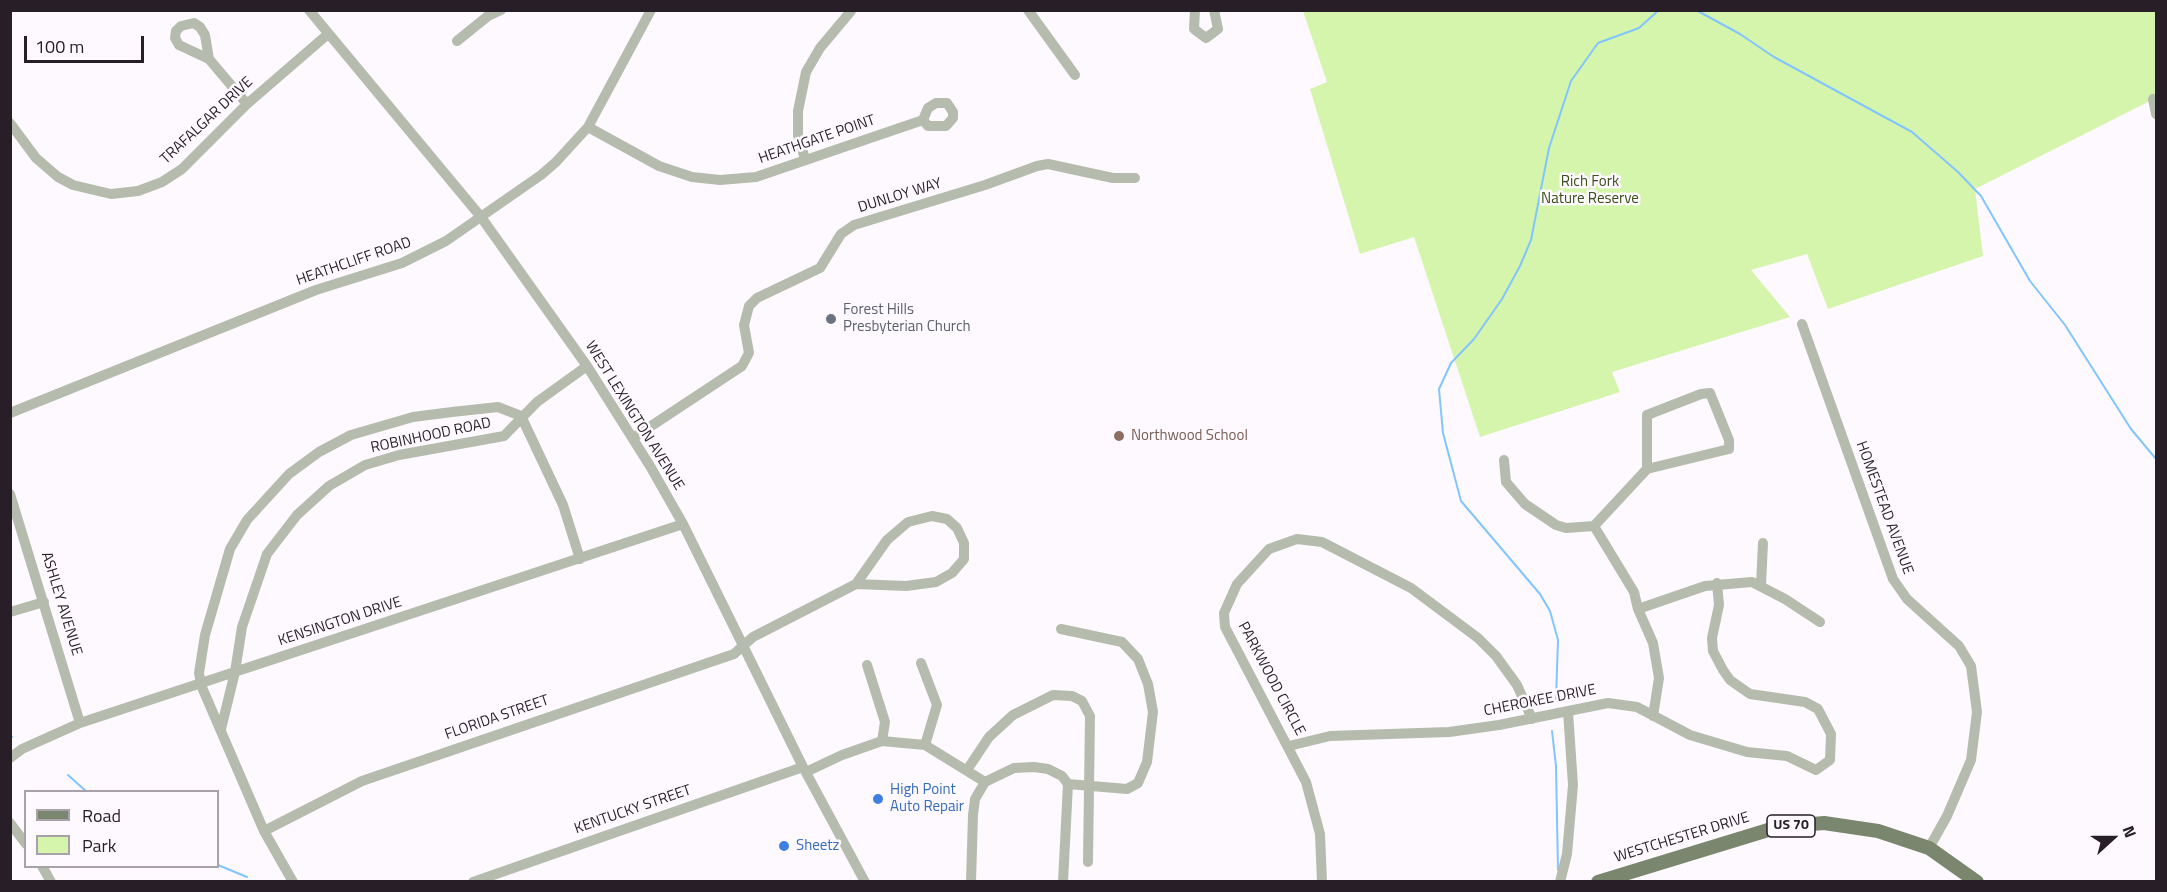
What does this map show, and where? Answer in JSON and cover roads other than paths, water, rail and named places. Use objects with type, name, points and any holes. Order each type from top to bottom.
[{"type":"main road","name":"WESTCHESTER DRIVE","points":[[1598,882],[1778,827],[1824,824],[1878,831],[1929,848],[1977,882]]},
{"type":"street","name":"WEST LEXINGTON AVENUE","points":[[309,10],[481,217],[587,366],[633,438],[683,524],[804,770],[865,882]]},
{"type":"street","points":[[457,41],[488,16],[501,10]]},
{"type":"street","name":"HEATHCLIFF ROAD","points":[[10,413],[316,290],[410,260],[446,241],[556,162],[588,127],[651,10]]},
{"type":"street","points":[[805,159],[798,135],[798,111],[806,72],[820,48],[851,10]]},
{"type":"street","points":[[1028,10],[1076,75]]},
{"type":"street","points":[[1195,10],[1194,29],[1206,38],[1218,29],[1214,10]]},
{"type":"street","name":"TRAFALGAR DRIVE","points":[[10,123],[36,158],[58,177],[73,184],[111,194],[138,191],[162,182],[182,169],[247,104],[328,34]]},
{"type":"street","points":[[209,59],[247,104]]},
{"type":"street","points":[[2153,99],[2157,114]]},
{"type":"street","name":"HEATHGATE POINT","points":[[588,127],[659,166],[692,177],[720,180],[756,177],[923,120]]},
{"type":"street","name":"DUNLOY WAY","points":[[633,438],[742,366],[749,353],[744,326],[749,306],[757,298],[820,268],[842,234],[854,225],[985,185],[1038,166],[1048,165],[1113,178],[1135,178]]},
{"type":"street","name":"HOMESTEAD AVENUE","points":[[1802,324],[1893,579],[1907,599],[1959,646],[1972,669],[1977,712],[1971,760],[1947,816],[1929,848]]},
{"type":"street","name":"ROBINHOOD ROAD","points":[[221,730],[235,672],[242,627],[267,554],[297,515],[329,486],[365,465],[399,456],[504,436],[521,416],[587,366]]},
{"type":"street","points":[[1504,460],[1506,482],[1525,504],[1556,525],[1566,528],[1594,526],[1647,468],[1729,449],[1729,440],[1710,393],[1701,394],[1647,415],[1647,468]]},
{"type":"street","name":"ROBINHOOD ROAD","points":[[293,882],[264,831],[201,685],[200,673],[205,635],[230,549],[247,520],[289,474],[336,442],[377,426],[413,417],[498,407],[521,416]]},
{"type":"street","points":[[521,416],[562,505],[580,560]]},
{"type":"street","name":"ASHLEY AVENUE","points":[[10,494],[80,723]]},
{"type":"street","points":[[932,516],[947,519],[957,528],[964,543],[964,559],[952,573],[936,582],[906,586],[856,584],[887,540],[912,520],[932,516]]},
{"type":"street","name":"KENSINGTON DRIVE","points":[[10,758],[22,749],[80,723],[580,560],[683,524]]},
{"type":"street","points":[[1594,526],[1634,592],[1638,609],[1653,643],[1659,678],[1653,716]]},
{"type":"street","name":"PARKWOOD CIRCLE","points":[[1322,882],[1320,834],[1306,782],[1225,627],[1224,613],[1237,584],[1255,561],[1269,549],[1297,539],[1322,542],[1370,564],[1440,608],[1496,656],[1517,685],[1532,719]]},
{"type":"street","points":[[1761,585],[1763,543]]},
{"type":"street","points":[[1638,609],[1717,583],[1752,582],[1761,585],[1820,622]]},
{"type":"street","name":"CHEROKEE DRIVE","points":[[1289,746],[1330,736],[1449,732],[1532,719],[1593,705],[1621,704],[1637,707],[1690,735],[1727,747],[1787,756],[1812,769],[1819,768],[1830,760],[1831,734],[1818,709],[1805,702],[1750,694],[1730,681],[1723,670],[1713,651],[1712,638],[1719,605],[1717,583]]},
{"type":"street","name":"FLORIDA STREET","points":[[264,831],[362,781],[734,654],[753,637],[856,584]]},
{"type":"street","points":[[10,612],[44,602]]},
{"type":"street","points":[[1060,628],[1122,642],[1138,659],[1148,684],[1153,712],[1148,762],[1138,783],[1127,789],[1068,784]]},
{"type":"street","points":[[921,663],[937,705],[925,746]]},
{"type":"street","points":[[867,665],[885,722],[882,741],[925,746],[985,782]]},
{"type":"street","points":[[967,770],[989,737],[1013,715],[1041,699],[1064,694],[1082,701],[1090,716],[1088,862]]},
{"type":"street","points":[[1560,882],[1567,854],[1573,785],[1568,712]]},
{"type":"street","name":"KENTUCKY STREET","points":[[473,882],[804,770],[882,741]]},
{"type":"street","points":[[971,882],[975,799],[985,782],[1014,768],[1034,767],[1048,769],[1062,776],[1068,784],[1063,882]]},
{"type":"street","points":[[10,823],[24,841]]},
{"type":"street","points":[[43,868],[51,882]]},
{"type":"waterway","points":[[1556,699],[1558,640],[1550,611],[1540,594],[1461,501],[1443,433],[1439,389],[1451,363],[1474,339],[1502,299],[1520,266],[1531,240],[1549,148],[1571,81],[1598,43],[1639,28],[1659,10]]},
{"type":"waterway","points":[[1696,10],[1740,34],[1774,57],[1912,132],[1958,172],[1981,196],[2030,281],[2065,325],[2131,429],[2156,459]]},
{"type":"waterway","points":[[1552,731],[1556,766],[1558,870]]},
{"type":"waterway","points":[[68,775],[85,790]]},
{"type":"waterway","points":[[219,865],[247,877]]},
{"type":"place","name":"Forest Hills Presbyterian Church","points":[[831,319]]},
{"type":"place","name":"Northwood School","points":[[1119,436]]},
{"type":"place","name":"High Point Auto Repair","points":[[878,799]]},
{"type":"place","name":"Sheetz","points":[[784,846]]},
{"type":"park label","name":"Rich Fork Nature Reserve","points":[[1590,190]]}]
